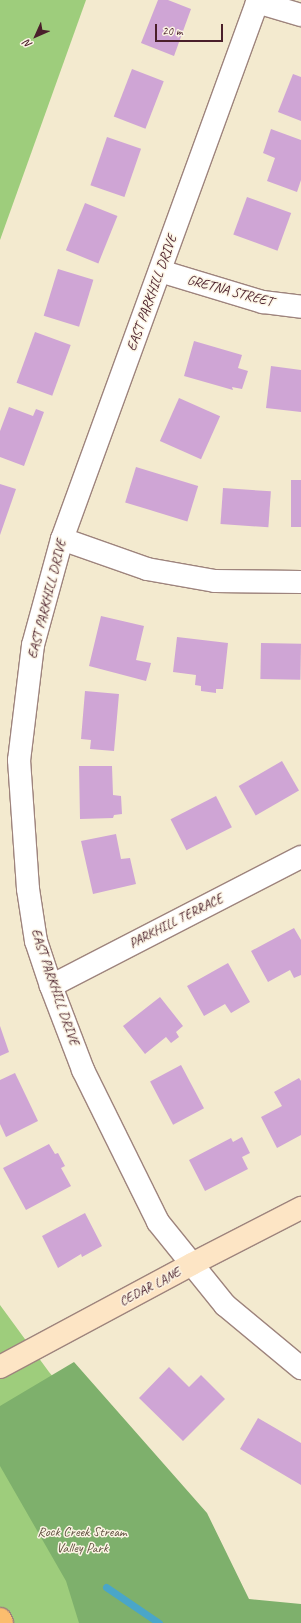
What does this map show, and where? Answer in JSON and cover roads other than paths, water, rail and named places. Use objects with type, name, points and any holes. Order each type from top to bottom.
[{"type":"highway","points":[[0,1619],[2,1623]]},
{"type":"street","points":[[258,1],[301,15]]},
{"type":"street","name":"EAST PARKHILL DRIVE","points":[[258,1],[62,539],[33,645],[19,760],[28,889],[36,941],[83,1070],[158,1222],[225,1305],[301,1368]]},
{"type":"street","name":"GRETNA STREET","points":[[160,271],[263,302],[301,307]]},
{"type":"street","points":[[62,539],[147,569],[214,581],[301,582]]},
{"type":"street","name":"PARKHILL TERRACE","points":[[52,986],[301,856]]},
{"type":"street","name":"CEDAR LANE","points":[[0,1367],[192,1264],[301,1208]]},
{"type":"waterway","points":[[106,1587],[159,1623]]},
{"type":"park label","name":"Rock Creek Stream Valley Park","points":[[82,1540]]}]
